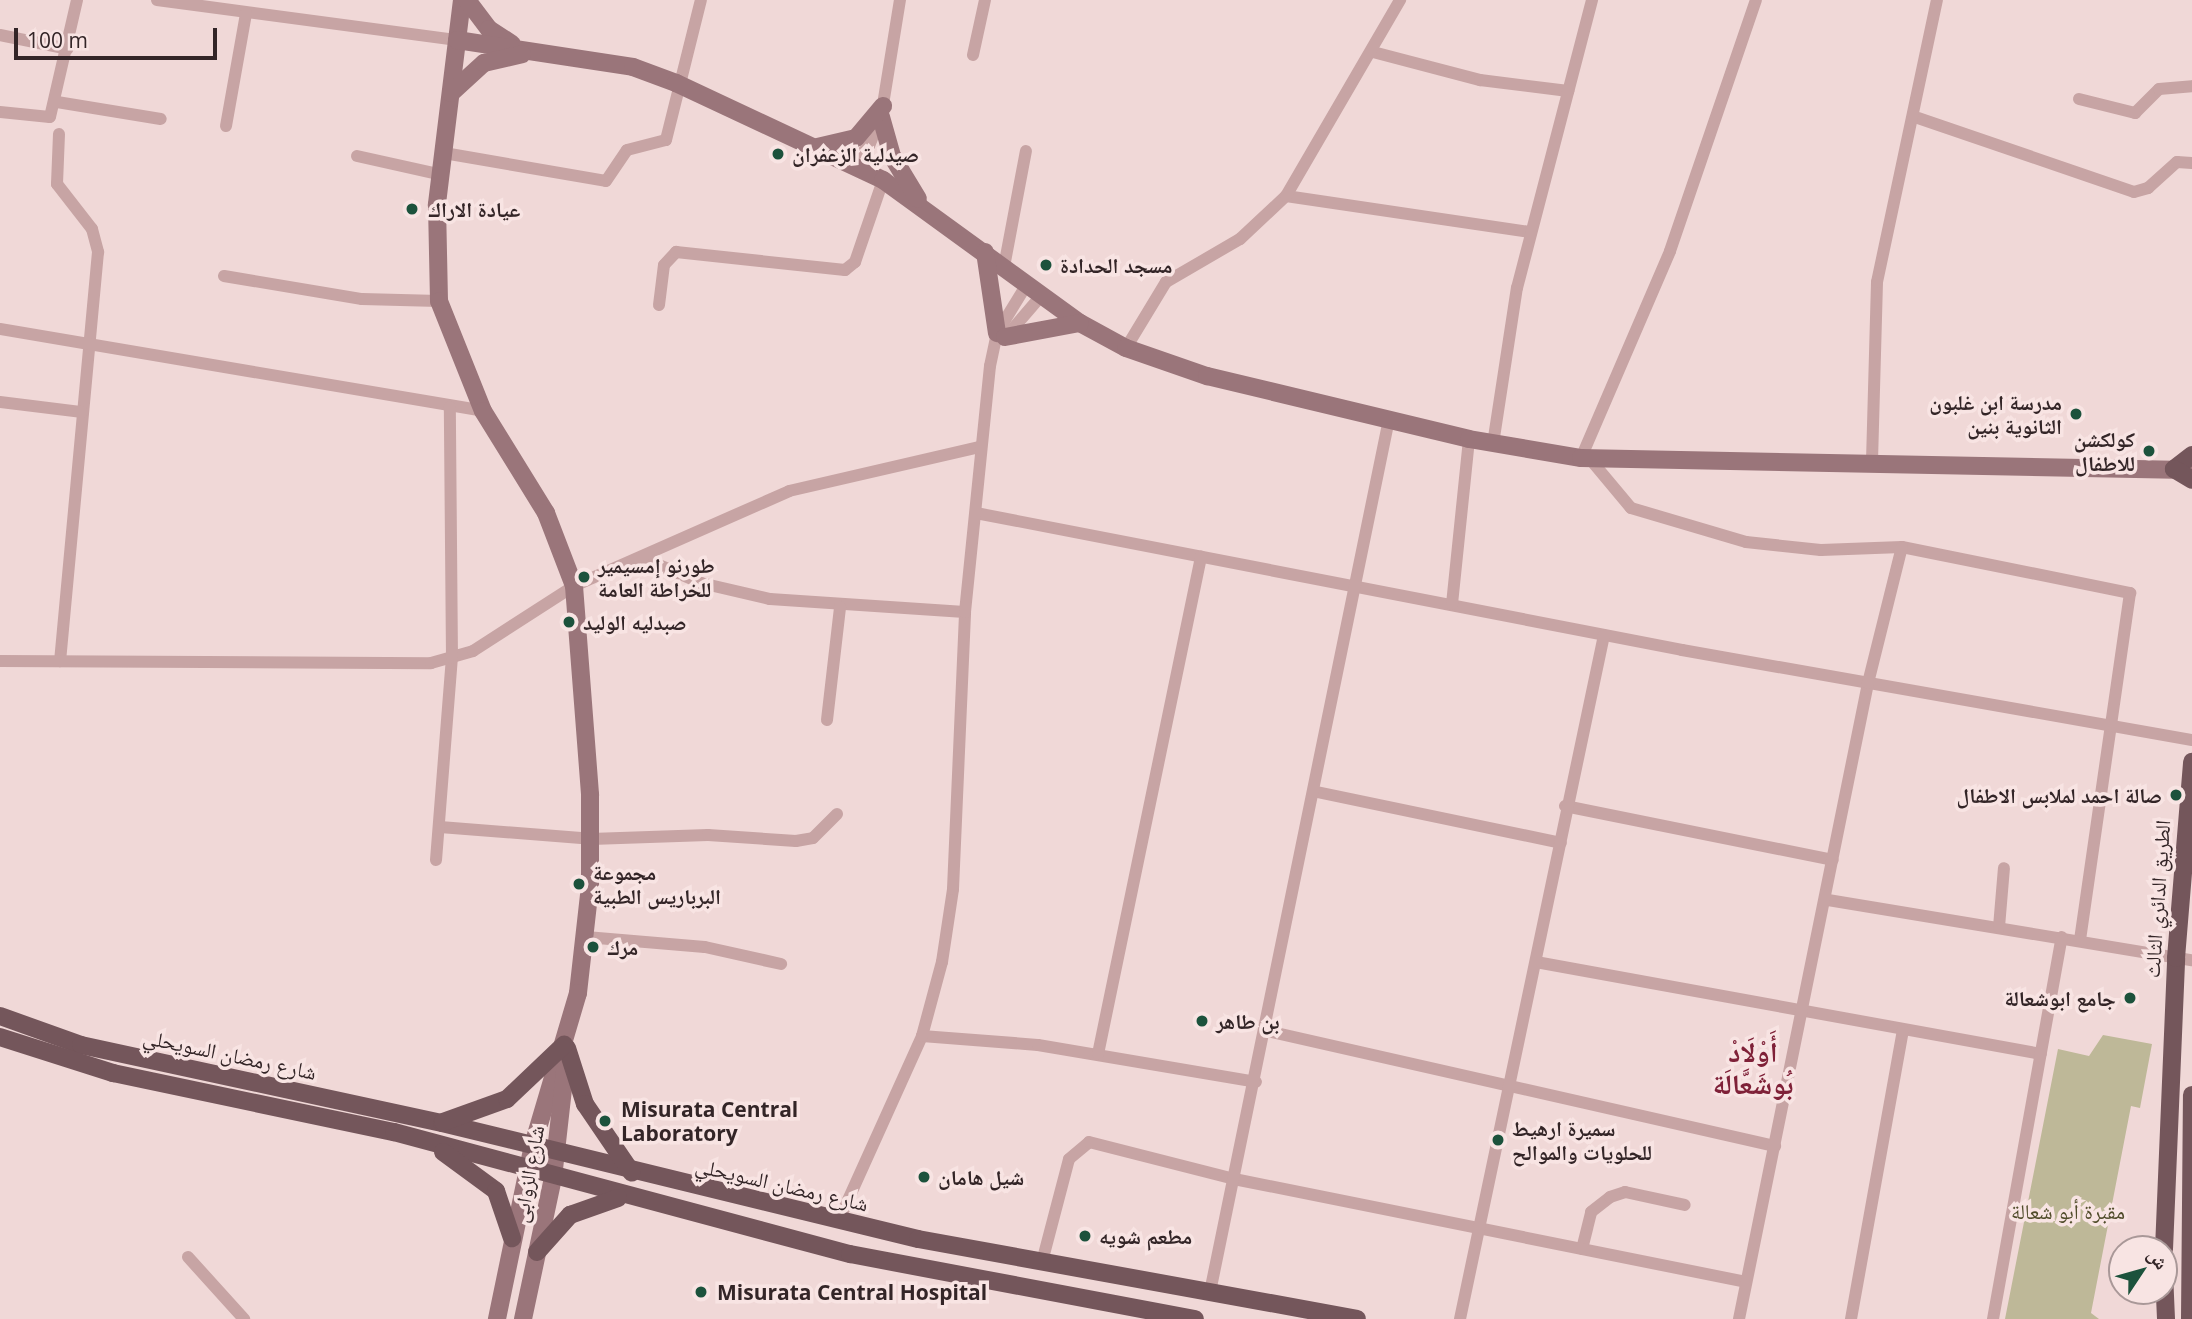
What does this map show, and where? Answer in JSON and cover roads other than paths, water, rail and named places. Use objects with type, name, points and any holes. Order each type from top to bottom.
[{"type":"main road","points":[[2192,455],[2174,469],[2192,480]]},
{"type":"main road","name":"الطريق الدائري الثالث","points":[[2165,1235],[2184,959],[2192,762]]},
{"type":"main road","name":"شارع رمضان السويحلي","points":[[0,1017],[81,1045],[443,1123],[632,1173],[839,1220],[1042,1262],[1357,1319]]},
{"type":"main road","name":"شارع رمضان السويحلي","points":[[0,1037],[113,1073],[432,1144],[621,1198],[911,1268],[1195,1319]]},
{"type":"main road","points":[[443,1123],[507,1099],[566,1043],[585,1104],[632,1173]]},
{"type":"main road","points":[[2190,1319],[2192,1096]]},
{"type":"main road","points":[[432,1144],[496,1191],[512,1238]]},
{"type":"main road","points":[[537,1252],[570,1215],[621,1198]]},
{"type":"street","points":[[0,112],[47,119],[57,102],[78,0]]},
{"type":"street","points":[[157,0],[246,14],[457,40],[634,67],[676,83],[810,149],[883,180],[925,207],[1080,323],[1126,348],[1207,376],[1469,439],[1586,459],[1872,461],[2192,470]]},
{"type":"street","points":[[465,0],[457,40],[442,175],[439,301],[483,411],[546,513],[575,586],[591,839],[586,937],[566,1043]]},
{"type":"street","points":[[465,0],[489,29],[532,51]]},
{"type":"street","points":[[444,153],[606,181],[627,150],[663,145],[676,83],[701,0]]},
{"type":"street","points":[[851,165],[869,146],[882,111],[900,0]]},
{"type":"street","points":[[973,55],[985,0]]},
{"type":"street","points":[[1126,348],[1166,282],[1240,239],[1286,196],[1373,52],[1400,0]]},
{"type":"street","points":[[1586,459],[1670,251],[1756,0]]},
{"type":"street","points":[[1872,461],[1877,282],[1937,0]]},
{"type":"street","points":[[1493,444],[1530,232],[1589,1]]},
{"type":"street","points":[[226,126],[246,14]]},
{"type":"street","points":[[0,35],[68,48]]},
{"type":"street","points":[[451,93],[484,63],[532,51]]},
{"type":"street","points":[[1373,52],[1480,80],[1568,91]]},
{"type":"street","points":[[2080,99],[2135,113],[2159,89],[2192,86]]},
{"type":"street","points":[[57,102],[161,120]]},
{"type":"street","points":[[810,149],[856,138],[882,111]]},
{"type":"street","points":[[882,111],[892,156],[925,207]]},
{"type":"street","points":[[1918,118],[2134,192],[2148,188],[2177,162],[2192,163]]},
{"type":"street","points":[[59,134],[57,184],[92,229],[98,252],[87,345],[60,661]]},
{"type":"street","points":[[1004,267],[1026,151]]},
{"type":"street","points":[[357,156],[442,175]]},
{"type":"street","points":[[659,305],[664,265],[676,252],[845,270],[855,262],[883,180]]},
{"type":"street","points":[[1286,196],[1530,232]]},
{"type":"street","points":[[985,252],[1001,335]]},
{"type":"street","points":[[224,276],[362,299],[439,301]]},
{"type":"street","points":[[839,1220],[922,1036],[953,889],[965,612],[980,447],[992,357],[1027,284]]},
{"type":"street","points":[[1001,335],[1041,296]]},
{"type":"street","points":[[1001,335],[1080,323]]},
{"type":"street","points":[[0,329],[483,411]]},
{"type":"street","points":[[0,402],[82,412]]},
{"type":"street","points":[[436,860],[452,658],[450,407]]},
{"type":"street","points":[[1210,1292],[1317,792],[1389,419]]},
{"type":"street","points":[[1452,604],[1469,439]]},
{"type":"street","points":[[0,661],[325,668],[452,658],[492,640],[575,586],[645,559],[831,477],[980,447]]},
{"type":"street","points":[[1586,459],[1631,508],[1699,529],[1794,549],[1902,547],[2130,593],[2080,939]]},
{"type":"street","points":[[976,513],[1604,635],[2111,728],[2192,740]]},
{"type":"street","points":[[1739,1319],[1802,1010],[1828,900],[1833,860],[1868,683],[1902,547]]},
{"type":"street","points":[[1098,1054],[1201,557]]},
{"type":"street","points":[[645,559],[728,591],[840,607],[965,612]]},
{"type":"street","points":[[827,720],[840,607]]},
{"type":"street","points":[[1460,1319],[1476,1228],[1510,1089],[1560,843],[1565,806],[1604,635]]},
{"type":"street","points":[[1317,792],[1560,843]]},
{"type":"street","points":[[1565,806],[1833,860]]},
{"type":"street","points":[[440,827],[591,839],[708,835],[804,841],[837,814]]},
{"type":"street","points":[[1999,927],[2004,868]]},
{"type":"street","points":[[1828,900],[2080,939],[2184,959]]},
{"type":"street","points":[[586,937],[692,945],[781,964]]},
{"type":"street","points":[[1993,1319],[2062,937]]},
{"type":"street","points":[[1536,962],[2041,1054]]},
{"type":"street","points":[[1851,1319],[1903,1030]]},
{"type":"street","points":[[1267,1031],[1510,1089],[1775,1146]]},
{"type":"street","points":[[922,1036],[1098,1054],[1256,1082]]},
{"type":"street","name":"شارع الزوابى","points":[[497,1319],[533,1145],[566,1043]]},
{"type":"street","name":"شارع الزوابى","points":[[523,1319],[557,1153],[566,1043]]},
{"type":"street","points":[[1042,1262],[1069,1159],[1082,1144],[1234,1179],[1746,1282]]},
{"type":"street","points":[[1583,1249],[1591,1212],[1610,1197],[1625,1192],[1685,1205]]},
{"type":"street","points":[[188,1257],[244,1319]]},
{"type":"place","name":"صيدلية الزعفران","points":[[778,154]]},
{"type":"place","name":"عيادة الاراك","points":[[412,209]]},
{"type":"place","name":"مسجد الحدادة","points":[[1046,265]]},
{"type":"place","name":"مدرسة ابن غلبون الثانوية بنين","points":[[2076,414]]},
{"type":"place","name":"كولكشن للاطفال","points":[[2149,451]]},
{"type":"place","name":"طورنو إمسيمير للخراطة العامة","points":[[584,577]]},
{"type":"place","name":"صبدليه الوليد","points":[[569,622]]},
{"type":"place","name":"صالة احمد لملابس الاطفال","points":[[2176,795]]},
{"type":"place","name":"مجموعة البرباريس الطبية","points":[[579,884]]},
{"type":"place","name":"مرك","points":[[593,947]]},
{"type":"place","name":"جامع ابوشعالة","points":[[2130,998]]},
{"type":"place","name":"بن طاهر","points":[[1202,1021]]},
{"type":"place","name":"Misurata Central Laboratory","points":[[605,1121]]},
{"type":"place","name":"سميرة ارهيط للحلويات والموالح","points":[[1498,1140]]},
{"type":"place","name":"شيل هامان","points":[[924,1177]]},
{"type":"place","name":"مطعم شويه","points":[[1085,1236]]},
{"type":"place","name":"Misurata Central Hospital","points":[[701,1292]]},
{"type":"district","name":"أَوْلَادْ بُوشَعَّالَة","points":[[1753,1067]]},
{"type":"park label","name":"مقبرة أبو شعالة","points":[[2068,1211]]}]
